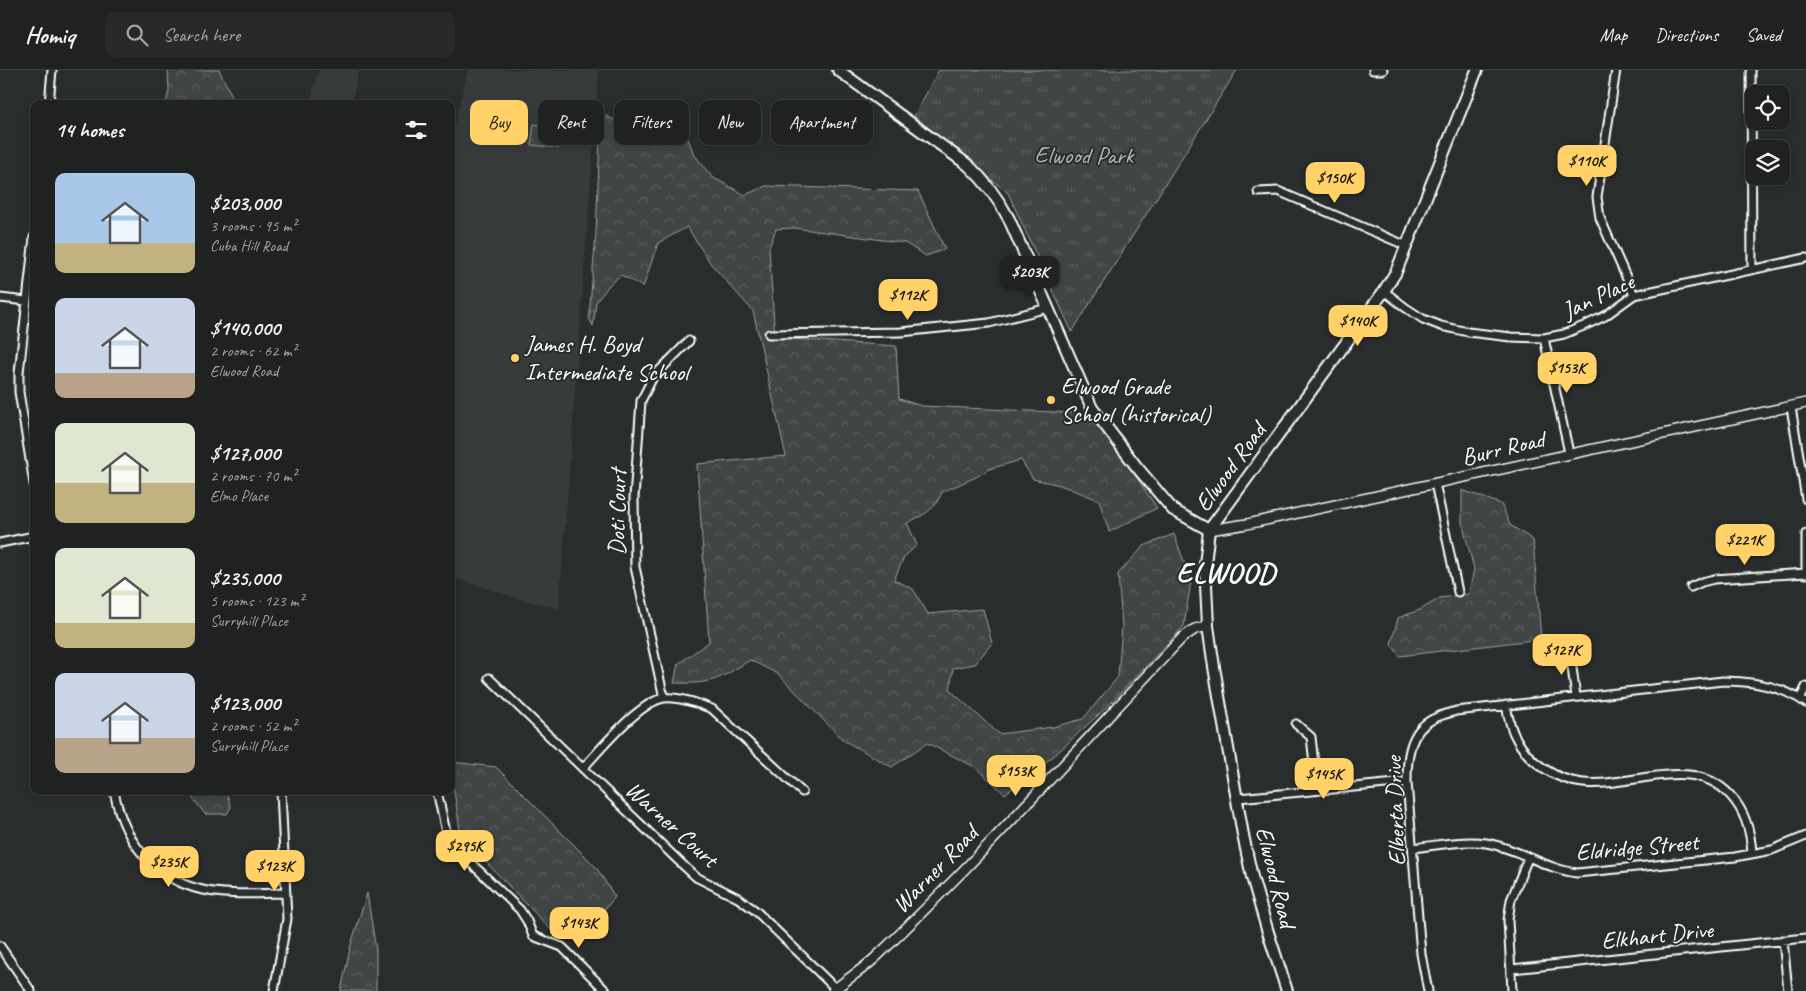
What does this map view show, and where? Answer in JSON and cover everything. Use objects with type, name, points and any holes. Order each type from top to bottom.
[{"type":"main road","points":[[838,70],[968,165],[985,181],[1009,219],[1092,408],[1172,510],[1209,530]]},
{"type":"main road","name":"Elwood Road","points":[[1287,991],[1266,929],[1252,877],[1214,667],[1208,626],[1205,564],[1209,530],[1396,272],[1477,70]]},
{"type":"street","points":[[49,100],[52,70]]},
{"type":"street","points":[[1373,70],[1383,70]]},
{"type":"street","points":[[1616,70],[1597,197],[1600,218],[1634,296]]},
{"type":"street","points":[[1751,70],[1752,269]]},
{"type":"street","points":[[1258,192],[1278,191],[1407,246]]},
{"type":"street","name":"Jan Place","points":[[1384,291],[1412,312],[1441,326],[1510,338],[1544,338],[1564,334],[1586,325],[1605,316],[1634,296],[1806,258]]},
{"type":"street","points":[[30,269],[19,373],[19,392],[30,459]]},
{"type":"street","points":[[0,298],[26,301]]},
{"type":"street","points":[[769,334],[901,332],[990,323],[1048,308]]},
{"type":"street","points":[[1544,338],[1569,453]]},
{"type":"street","name":"Doti Court","points":[[664,698],[635,567],[634,498],[641,401],[653,377],[689,340]]},
{"type":"street","name":"Burr Road","points":[[1209,530],[1247,524],[1806,403]]},
{"type":"street","points":[[1791,406],[1806,498]]},
{"type":"street","points":[[1435,483],[1458,592]]},
{"type":"street","points":[[1691,587],[1714,579],[1806,573],[1806,534]]},
{"type":"street","points":[[0,543],[30,537]]},
{"type":"street","name":"Warner Road","points":[[834,990],[872,960],[913,921],[1182,638],[1195,629],[1208,626]]},
{"type":"street","points":[[1570,653],[1576,696]]},
{"type":"street","name":"Warner Court","points":[[489,678],[696,877],[738,898],[756,911],[834,990]]},
{"type":"street","name":"Elberta Drive","points":[[1428,991],[1421,954],[1407,762],[1411,745],[1417,733],[1432,719],[1456,711],[1576,696],[1737,681],[1778,689],[1803,701]]},
{"type":"street","points":[[1803,701],[1806,687]]},
{"type":"street","points":[[583,768],[642,708],[664,698],[697,703],[712,709],[802,792]]},
{"type":"street","points":[[1506,705],[1510,724],[1516,738],[1527,754],[1538,764],[1567,779],[1584,783],[1683,774],[1712,781],[1726,790],[1738,803],[1746,818],[1751,835],[1752,854]]},
{"type":"street","points":[[1296,724],[1311,737],[1317,790]]},
{"type":"street","points":[[1238,798],[1407,782]]},
{"type":"street","points":[[115,795],[118,812],[128,834],[140,853],[160,870],[178,881],[215,892],[286,893]]},
{"type":"street","points":[[274,991],[287,919],[281,795]]},
{"type":"street","points":[[438,795],[448,841],[520,910],[528,921],[533,936],[562,947],[606,991]]},
{"type":"street","name":"Eldridge Street","points":[[1414,848],[1466,842],[1486,843],[1562,871],[1577,873],[1752,854],[1772,850],[1806,836]]},
{"type":"street","points":[[1512,991],[1508,920],[1511,900],[1528,858]]},
{"type":"street","name":"Elkhart Drive","points":[[1512,969],[1806,938]]},
{"type":"street","points":[[1783,940],[1788,991]]},
{"type":"street","points":[[0,946],[31,991]]},
{"type":"shaded area","points":[[318,70],[359,70],[352,100],[311,100]]},
{"type":"shaded area","name":"James H. Boyd Intermediate School","points":[[468,70],[599,70],[597,100],[538,100],[538,145],[593,145],[559,609],[455,578],[455,123]]},
{"type":"green space","points":[[168,70],[219,70],[232,96],[232,100],[167,100],[169,90]]},
{"type":"green space","name":"Elwood Park","points":[[939,70],[1237,70],[1072,332],[1008,193],[914,116]]},
{"type":"green space","points":[[604,115],[614,120],[614,145],[689,145],[689,142],[694,154],[712,177],[745,195],[766,186],[918,191],[945,249],[926,256],[905,243],[795,228],[776,229],[769,248],[775,338],[896,346],[899,399],[922,406],[1097,414],[1157,508],[1109,532],[1099,500],[1060,485],[1033,479],[1021,460],[989,469],[942,492],[932,508],[907,523],[917,545],[904,557],[894,580],[913,589],[928,614],[983,609],[992,643],[975,664],[953,668],[950,690],[999,734],[1053,727],[1083,719],[1118,677],[1122,626],[1118,574],[1144,546],[1174,534],[1191,581],[1184,626],[1111,703],[1056,754],[1005,794],[975,767],[927,743],[892,767],[843,740],[778,674],[750,660],[715,679],[698,683],[674,683],[678,664],[709,642],[697,464],[786,456],[753,311],[711,264],[687,227],[658,243],[643,287],[621,275],[610,284],[596,302],[593,326],[589,318],[596,233],[600,145],[604,145]]},
{"type":"green space","points":[[534,124],[538,125],[538,145],[559,145],[559,148],[531,145]]},
{"type":"green space","points":[[1462,490],[1501,504],[1510,525],[1533,540],[1541,639],[1400,656],[1391,644],[1398,618],[1420,610],[1440,598],[1469,594],[1474,569],[1462,522]]},
{"type":"green space","points":[[455,762],[496,767],[596,867],[615,897],[580,939],[553,932],[461,836],[455,795]]},
{"type":"green space","points":[[190,795],[227,795],[231,807],[227,814],[205,814]]},
{"type":"green space","points":[[367,893],[376,950],[376,991],[341,991],[350,948]]},
{"type":"place","name":"James H. Boyd Intermediate School","points":[[515,358]]},
{"type":"place","name":"Elwood Grade School (historical)","points":[[1051,400]]},
{"type":"district","name":"ELWOOD","points":[[1226,572]]}]
